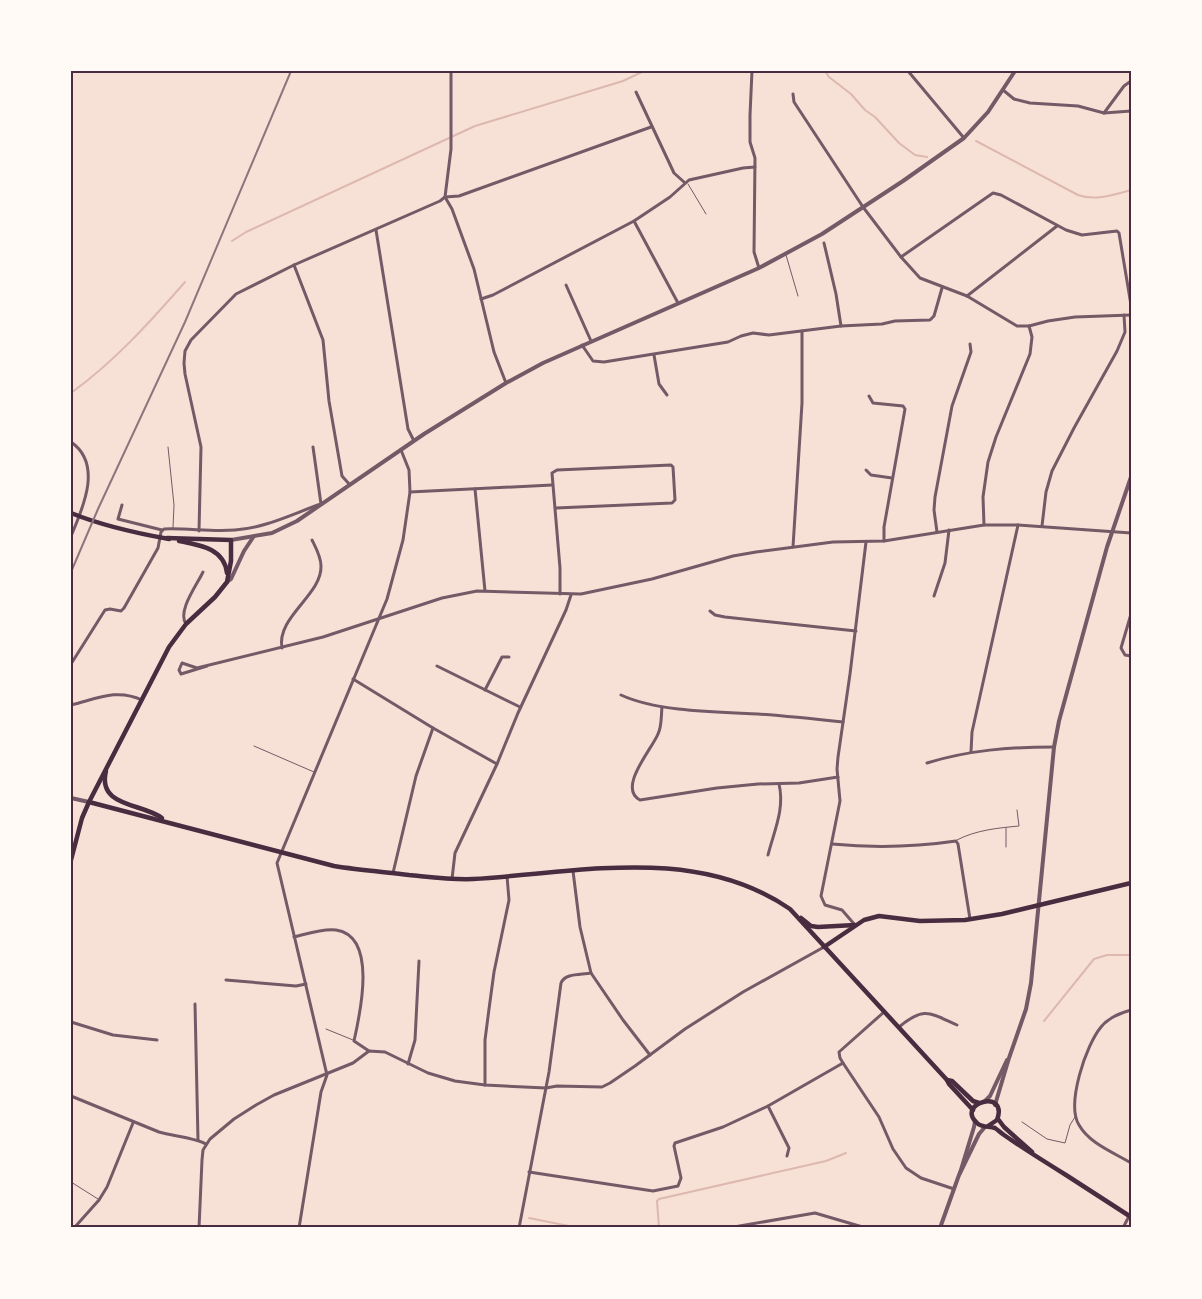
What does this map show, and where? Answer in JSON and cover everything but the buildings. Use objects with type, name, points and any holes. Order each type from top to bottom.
[{"type":"main road","points":[[71,512],[122,530],[167,538],[195,542],[231,540],[231,561],[226,582],[215,597],[186,624],[169,647],[89,802],[82,818],[71,860]]},
{"type":"main road","points":[[195,542],[209,548],[219,556],[227,570],[226,582]]},
{"type":"main road","points":[[112,757],[105,775],[110,795],[120,801],[155,813],[165,821]]},
{"type":"main road","points":[[89,802],[334,866],[368,872],[452,879],[644,867],[679,869],[726,880],[770,897],[790,909],[797,916],[899,1027],[973,1110],[975,1121],[979,1125],[996,1129],[1129,1216]]},
{"type":"main road","points":[[824,947],[855,925],[864,920],[879,916],[920,921],[970,919],[1002,914],[1131,883]]},
{"type":"main road","points":[[797,916],[811,926],[855,925]]},
{"type":"main road","points":[[947,1080],[952,1081],[973,1101],[979,1103]]},
{"type":"main road","points":[[973,1110],[979,1103],[985,1101],[995,1105],[998,1119],[1004,1127],[1036,1156]]},
{"type":"main road","points":[[986,1127],[998,1119]]},
{"type":"street","points":[[451,71],[451,146],[445,197],[452,209],[474,269],[498,365],[506,383]]},
{"type":"street","points":[[752,71],[750,142],[755,152],[754,252],[759,268]]},
{"type":"street","points":[[908,71],[964,138]]},
{"type":"street","points":[[231,540],[272,532],[288,525],[414,441],[543,362],[759,268],[822,234],[964,138],[988,112],[1015,71]]},
{"type":"street","points":[[1104,113],[1124,86],[1131,81]]},
{"type":"street","points":[[1003,90],[1014,99],[1030,103],[1078,106],[1104,113],[1131,111]]},
{"type":"street","points":[[636,92],[674,173],[685,182]]},
{"type":"street","points":[[793,94],[794,102],[863,207],[901,257],[920,278],[967,296],[1017,326],[1029,326],[1060,319],[1131,315]]},
{"type":"street","points":[[199,531],[201,447],[185,374],[185,351],[194,336],[236,294],[294,265],[376,230],[445,197],[459,196],[651,127]]},
{"type":"street","points":[[481,298],[493,295],[634,221],[670,197],[685,182],[696,177],[755,167]]},
{"type":"street","points":[[901,257],[993,193],[1001,194],[1057,226],[1082,235],[1092,235],[1113,230],[1119,233],[1131,305]]},
{"type":"street","points":[[634,221],[678,303]]},
{"type":"street","points":[[967,296],[1057,226]]},
{"type":"street","points":[[376,230],[400,367],[408,429],[414,441]]},
{"type":"street","points":[[824,243],[836,294],[841,326]]},
{"type":"street","points":[[294,265],[322,340],[342,476],[350,485]]},
{"type":"street","points":[[566,285],[591,341]]},
{"type":"street","points":[[582,345],[589,357],[597,362],[654,355],[728,342],[753,333],[769,335],[841,326],[930,320],[934,316],[942,288]]},
{"type":"street","points":[[1042,526],[1046,492],[1052,471],[1117,351],[1125,332],[1124,315]]},
{"type":"street","points":[[984,525],[983,497],[988,462],[992,447],[1030,354],[1032,337],[1029,326]]},
{"type":"street","points":[[793,547],[802,394],[802,331]]},
{"type":"street","points":[[937,532],[934,510],[938,479],[952,406],[971,352],[970,344]]},
{"type":"street","points":[[654,355],[659,384],[667,395]]},
{"type":"street","points":[[869,396],[873,403],[905,407],[884,527],[884,541]]},
{"type":"street","points":[[71,442],[84,457],[88,473],[88,483],[78,520],[71,536]]},
{"type":"street","points":[[313,447],[321,504]]},
{"type":"street","points":[[299,1228],[321,1092],[328,1075],[277,863],[387,599],[408,512],[410,492],[409,470],[401,450]]},
{"type":"street","points":[[556,508],[672,502],[675,500],[674,470],[671,465],[556,470],[552,473],[560,568],[560,594]]},
{"type":"street","points":[[866,470],[871,475],[892,478]]},
{"type":"street","points":[[995,1105],[1026,1009],[1031,983],[1054,746],[1063,705],[1111,533],[1131,477]]},
{"type":"street","points":[[410,492],[552,484]]},
{"type":"street","points":[[475,489],[485,591]]},
{"type":"street","points":[[122,505],[118,519],[162,530],[166,528],[199,531],[237,530],[257,526],[321,504]]},
{"type":"street","points":[[207,666],[181,674],[179,670],[182,663],[197,668],[323,638],[442,598],[464,593],[485,591],[571,595],[652,579],[733,556],[833,542],[884,541],[984,525],[1042,526],[1111,533],[1131,533]]},
{"type":"street","points":[[971,752],[972,732],[1018,525]]},
{"type":"street","points":[[71,664],[105,610],[121,611],[124,608],[159,543],[162,530]]},
{"type":"street","points":[[934,596],[945,563],[949,530]]},
{"type":"street","points":[[226,582],[231,579],[254,536]]},
{"type":"street","points":[[282,648],[281,635],[284,628],[310,592],[320,574],[321,562],[312,540]]},
{"type":"street","points":[[855,925],[846,913],[825,906],[821,896],[840,800],[838,757],[856,631],[866,542]]},
{"type":"street","points":[[186,624],[183,620],[184,611],[203,572]]},
{"type":"street","points":[[452,879],[455,853],[497,764],[520,707],[566,610],[571,595]]},
{"type":"street","points":[[710,611],[725,617],[856,631]]},
{"type":"street","points":[[1131,614],[1121,648],[1126,655],[1131,656]]},
{"type":"street","points":[[485,690],[502,657],[509,657]]},
{"type":"street","points":[[437,666],[520,707]]},
{"type":"street","points":[[353,678],[433,728],[497,764]]},
{"type":"street","points":[[71,706],[115,694],[126,694],[142,700]]},
{"type":"street","points":[[622,695],[641,703],[662,707],[843,722]]},
{"type":"street","points":[[662,707],[659,733],[633,780],[632,790],[637,799],[643,800],[737,786],[799,784],[838,777]]},
{"type":"street","points":[[393,873],[416,776],[433,728]]},
{"type":"street","points":[[927,763],[958,754],[995,748],[1054,746]]},
{"type":"street","points":[[768,855],[780,813],[781,792],[779,784]]},
{"type":"street","points":[[71,798],[89,802]]},
{"type":"street","points":[[832,844],[917,846],[956,841],[970,919]]},
{"type":"street","points":[[573,871],[579,920],[591,973],[650,1055]]},
{"type":"street","points":[[485,1085],[485,1040],[494,972],[509,900],[507,876]]},
{"type":"street","points":[[294,937],[336,930],[346,933],[354,940],[362,964],[364,991],[354,1041],[369,1051],[385,1052],[440,1077],[485,1085],[546,1088],[557,1086],[602,1087],[610,1083],[685,1029],[734,998],[824,947]]},
{"type":"street","points":[[408,1064],[414,1040],[419,961]]},
{"type":"street","points":[[518,1228],[546,1088],[562,979],[567,976],[591,973]]},
{"type":"street","points":[[226,980],[296,986],[306,984]]},
{"type":"street","points":[[195,1004],[198,1140]]},
{"type":"street","points":[[1131,1010],[1110,1018],[1101,1026],[1095,1036],[1084,1060],[1074,1109],[1079,1125],[1096,1144],[1131,1163]]},
{"type":"street","points":[[884,1012],[839,1052],[840,1058],[879,1117],[893,1149],[902,1163],[921,1178],[954,1188]]},
{"type":"street","points":[[899,1027],[908,1019],[925,1012],[957,1025]]},
{"type":"street","points":[[71,1022],[112,1035],[157,1040]]},
{"type":"street","points":[[199,1228],[202,1160],[206,1144],[219,1131],[256,1105],[274,1095],[328,1075],[353,1063],[369,1051]]},
{"type":"street","points":[[985,1101],[990,1096],[1002,1068],[1009,1058]]},
{"type":"street","points":[[530,1172],[652,1191],[678,1186],[681,1178],[675,1143],[723,1127],[768,1106],[843,1062]]},
{"type":"street","points":[[71,1096],[133,1123],[174,1137],[198,1140],[206,1144]]},
{"type":"street","points":[[768,1106],[789,1148],[787,1156]]},
{"type":"street","points":[[959,1175],[975,1121]]},
{"type":"street","points":[[74,1228],[99,1200],[107,1187],[133,1123]]},
{"type":"street","points":[[940,1228],[959,1175],[979,1134],[986,1127]]},
{"type":"street","points":[[1123,1228],[1131,1209]]},
{"type":"street","points":[[728,1228],[815,1213],[866,1228]]},
{"type":"lane","points":[[685,182],[706,214]]},
{"type":"lane","points":[[786,254],[798,296]]},
{"type":"lane","points":[[168,447],[174,505],[174,529]]},
{"type":"lane","points":[[254,746],[315,772]]},
{"type":"lane","points":[[956,841],[971,834],[995,828],[1019,826],[1017,810]]},
{"type":"lane","points":[[1006,827],[1006,847]]},
{"type":"lane","points":[[326,1029],[354,1041]]},
{"type":"lane","points":[[1022,1122],[1047,1139],[1065,1143],[1070,1125],[1075,1116]]},
{"type":"lane","points":[[71,1182],[99,1200]]},
{"type":"waterway","points":[[232,241],[246,232],[475,126],[623,81],[644,71]]},
{"type":"waterway","points":[[825,71],[829,77],[851,94],[865,110],[875,117],[899,143],[915,155],[927,157]]},
{"type":"waterway","points":[[976,141],[1084,197],[1111,195],[1131,190]]},
{"type":"waterway","points":[[71,393],[117,355],[185,282]]},
{"type":"waterway","points":[[1044,1021],[1094,959],[1107,955],[1131,955]]},
{"type":"waterway","points":[[659,1228],[657,1201],[659,1199],[826,1161],[846,1153]]},
{"type":"waterway","points":[[529,1218],[579,1228]]},
{"type":"railway","points":[[71,572],[98,509],[185,322],[291,71]]}]
